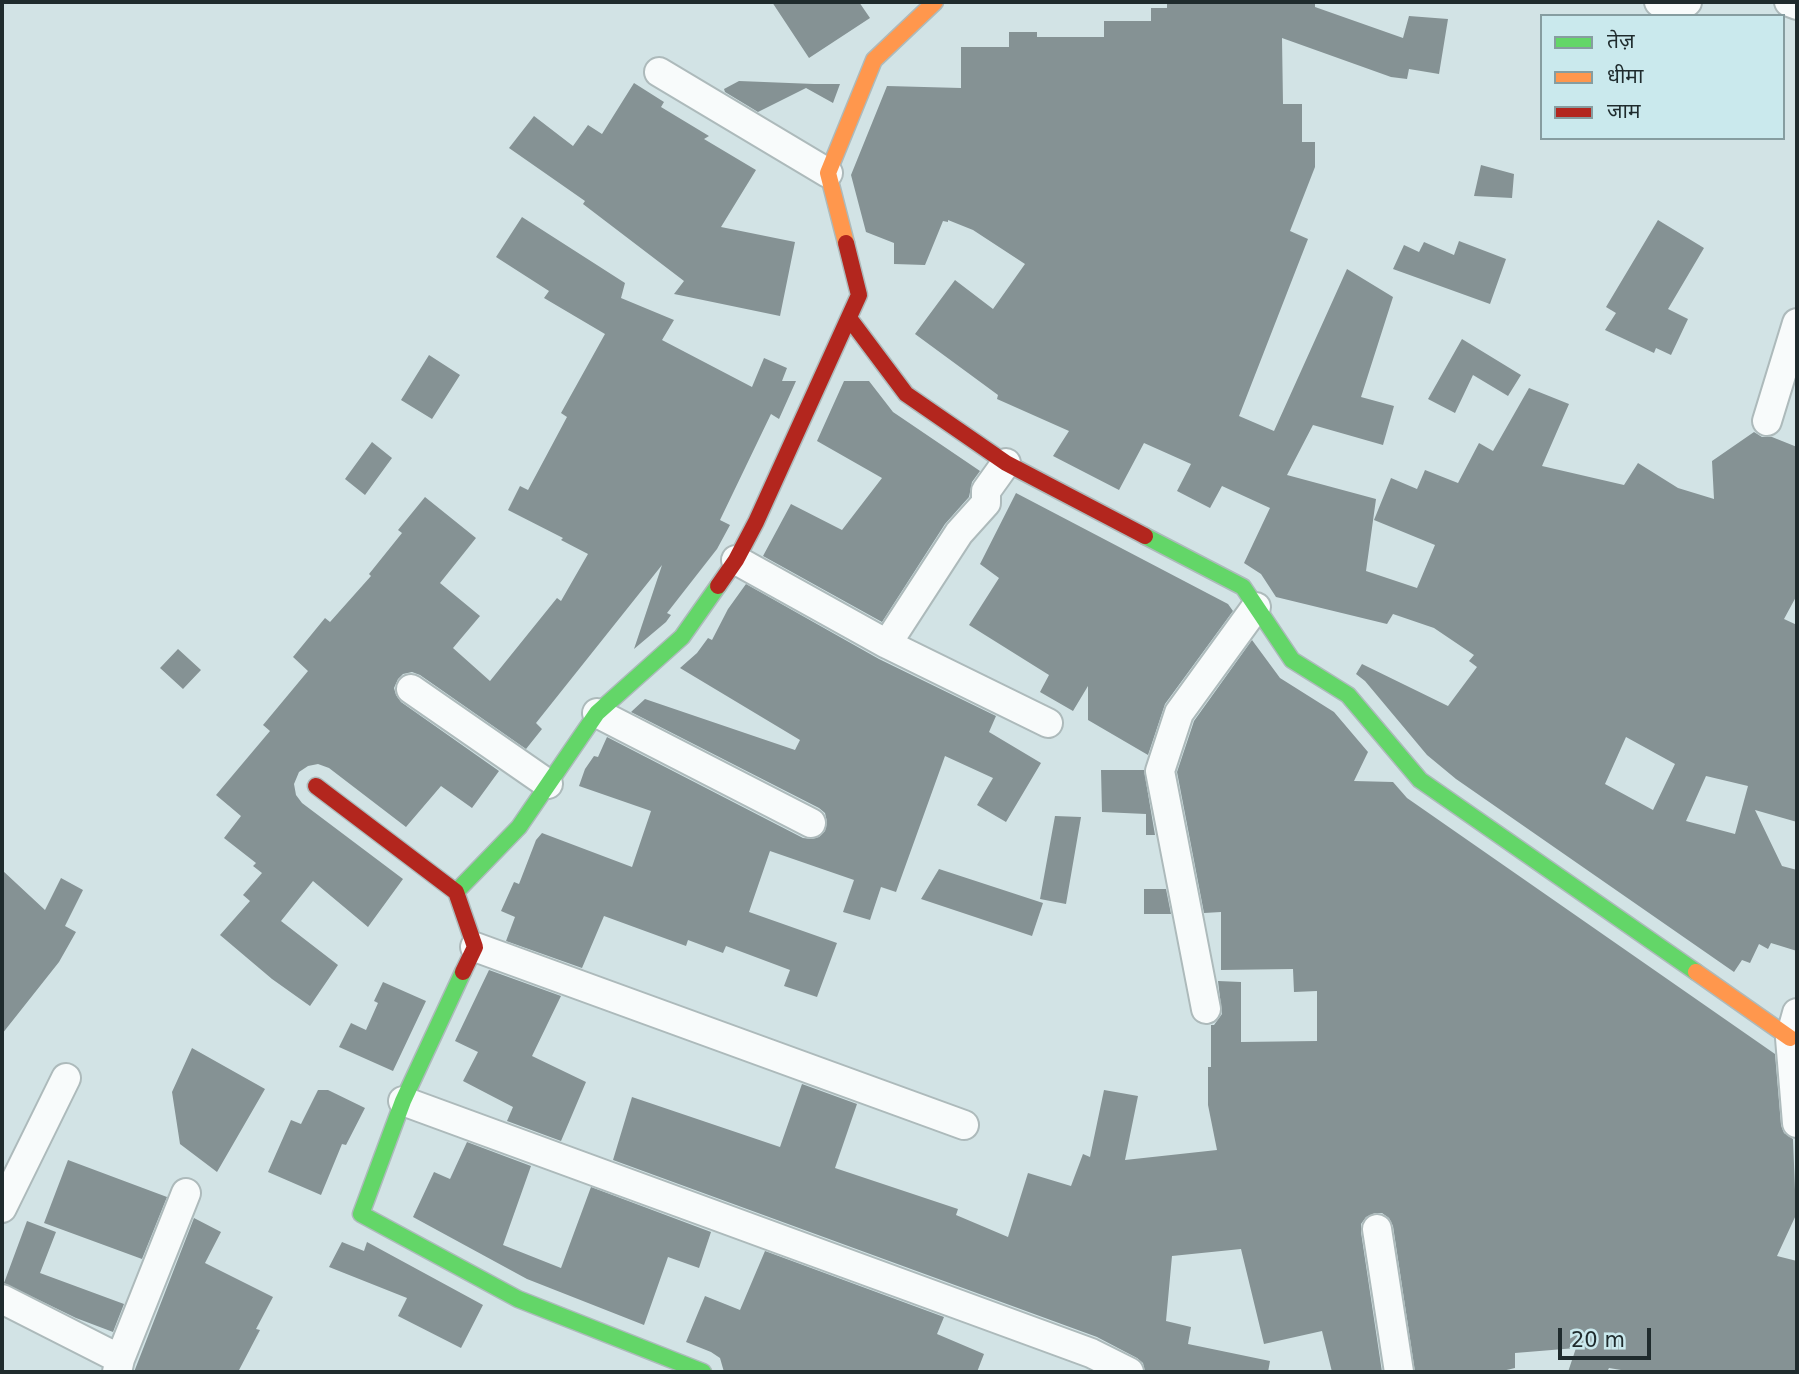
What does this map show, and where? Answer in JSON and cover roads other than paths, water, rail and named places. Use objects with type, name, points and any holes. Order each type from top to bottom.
[{"type":"street","points":[[456,892],[519,827],[597,713],[682,637],[736,560],[859,295],[828,173],[874,60],[935,2]]},
{"type":"street","points":[[1659,2],[1687,2]]},
{"type":"street","points":[[1789,2],[1797,5]]},
{"type":"street","points":[[659,72],[828,173]]},
{"type":"street","points":[[849,318],[906,394],[1006,463],[1242,587],[1292,660],[1348,695],[1420,780],[1793,1025],[1797,1122]]},
{"type":"street","points":[[1767,421],[1797,323]]},
{"type":"street","points":[[887,644],[959,533],[986,503],[986,491],[1006,463]]},
{"type":"street","points":[[736,560],[887,644],[1048,723]]},
{"type":"street","points":[[1206,1009],[1160,771],[1179,713],[1256,607]]},
{"type":"street","points":[[411,689],[548,784]]},
{"type":"street","points":[[597,713],[811,823]]},
{"type":"street","points":[[316,786],[456,892],[475,947],[403,1101],[361,1214],[518,1299],[703,1372]]},
{"type":"street","points":[[475,947],[964,1125]]},
{"type":"street","points":[[2,1208],[66,1078]]},
{"type":"street","points":[[403,1101],[1091,1353],[1129,1372]]},
{"type":"street","points":[[2,1299],[118,1366],[186,1193]]},
{"type":"street","points":[[1377,1228],[1399,1372]]}]
